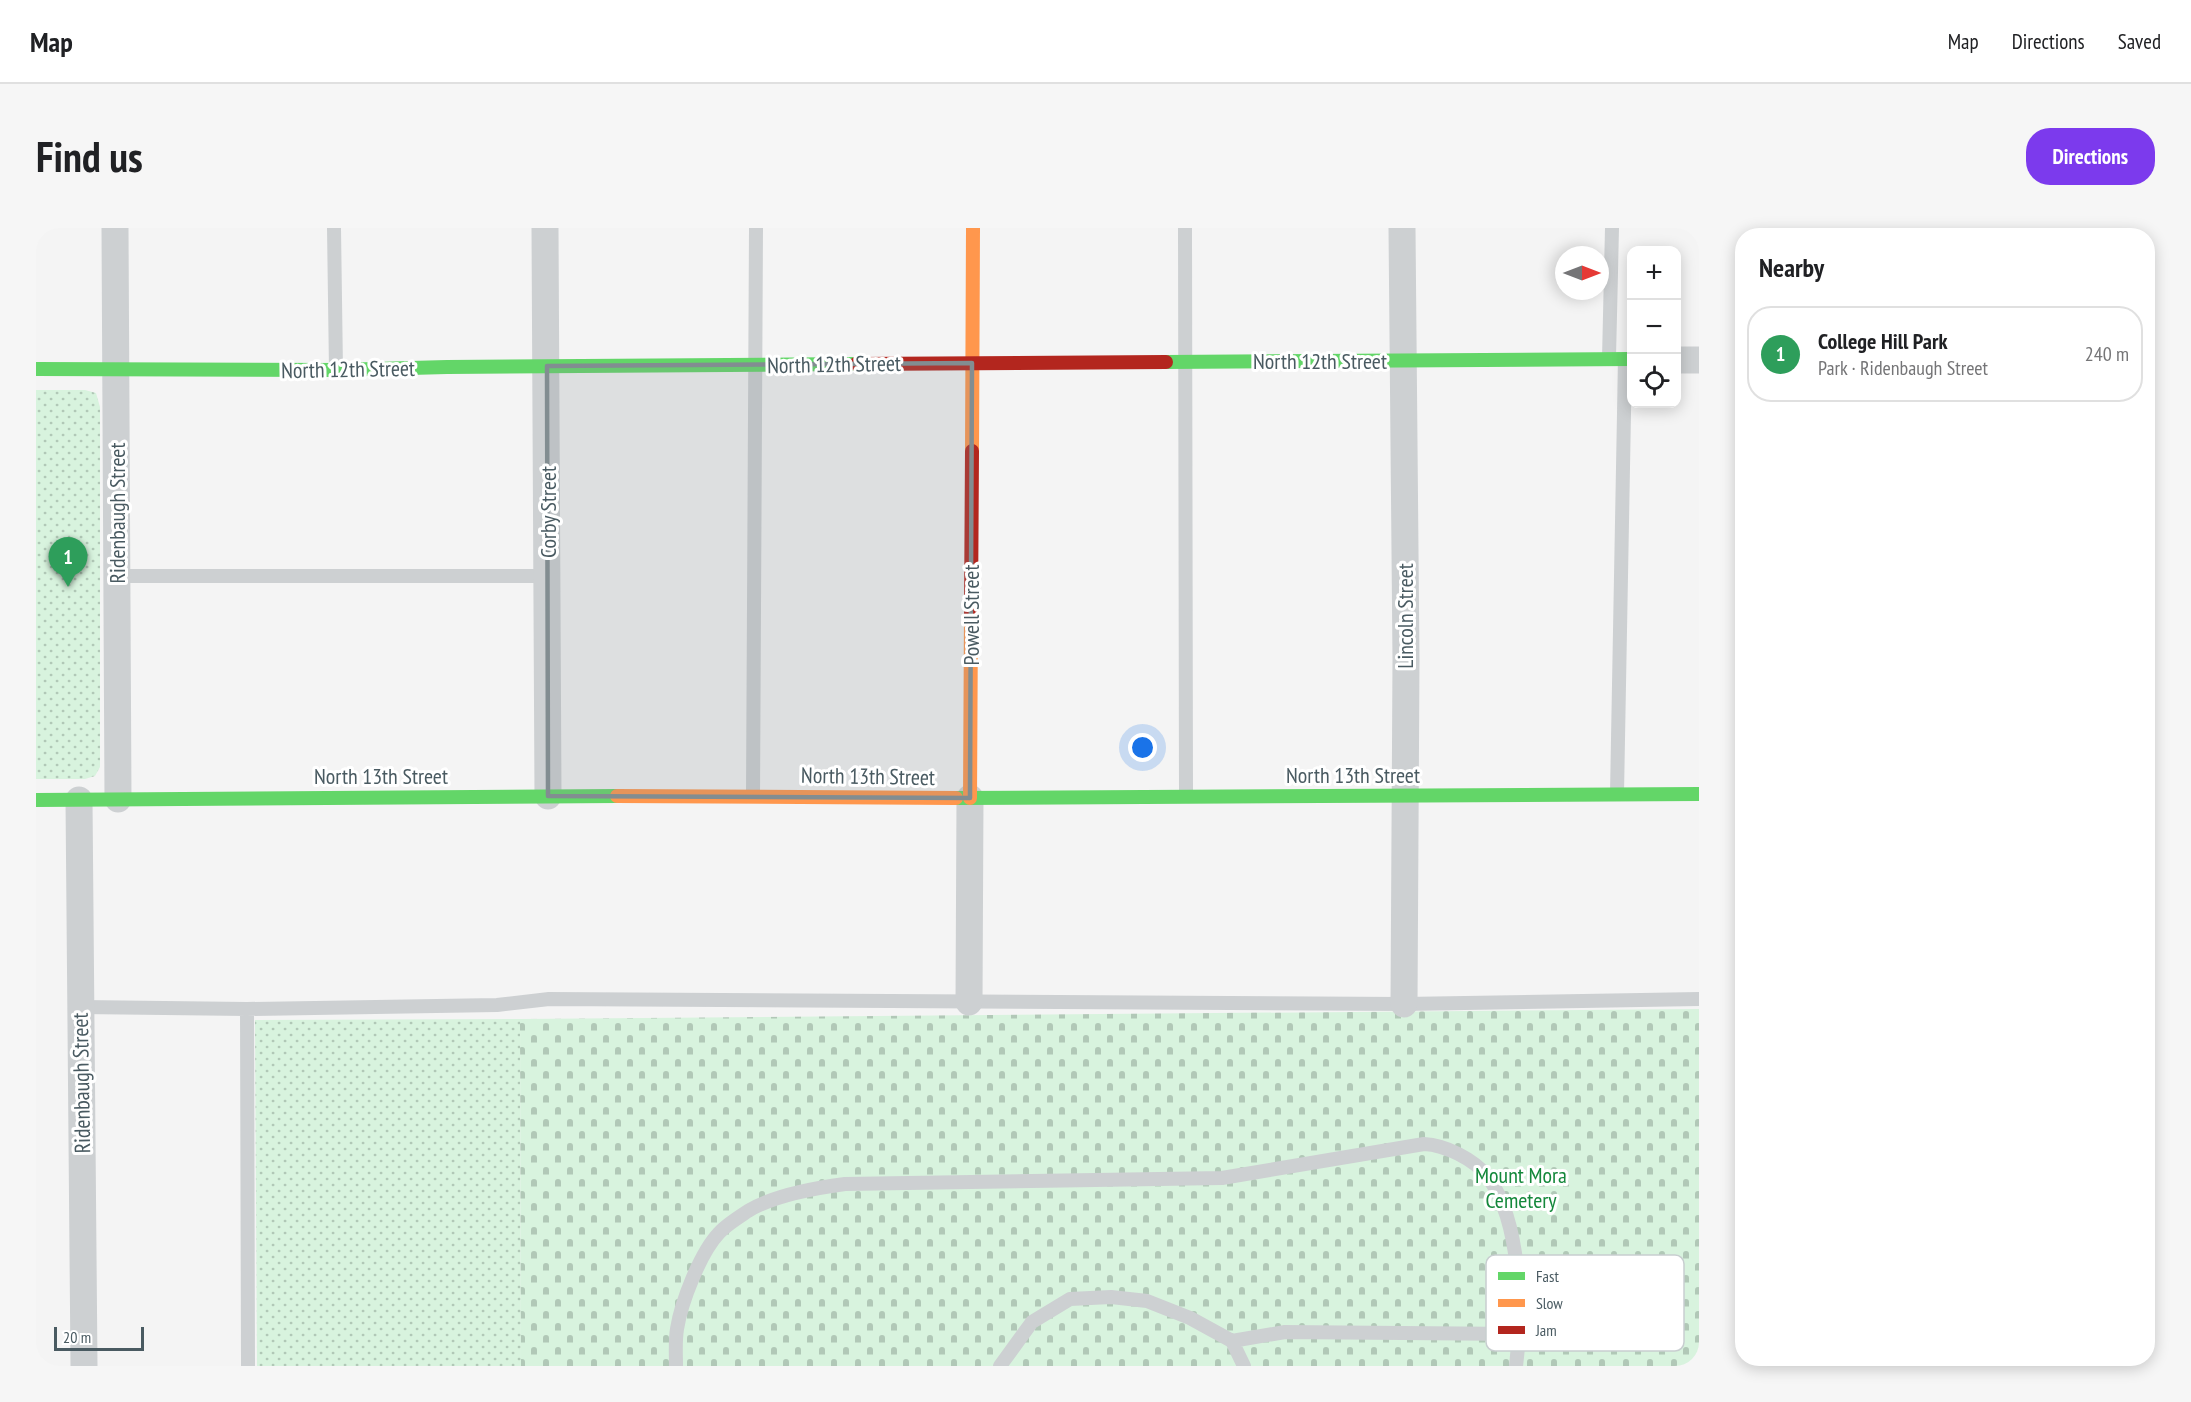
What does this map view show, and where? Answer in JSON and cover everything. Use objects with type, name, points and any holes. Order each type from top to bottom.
[{"type":"street","name":"Ridenbaugh Street","points":[[115,228],[118,799]]},
{"type":"street","name":"Corby Street","points":[[545,228],[548,796]]},
{"type":"street","name":"Powell Street","points":[[969,1002],[972,228]]},
{"type":"street","name":"Lincoln Street","points":[[1402,228],[1406,659],[1404,1004]]},
{"type":"street","name":"North 12th Street","points":[[36,369],[336,370],[755,364],[1627,359]]},
{"type":"street","points":[[1681,360],[1699,360]]},
{"type":"street","name":"North 13th Street","points":[[36,800],[548,796],[970,798],[1699,794]]},
{"type":"street","name":"Ridenbaugh Street","points":[[79,800],[84,1366]]},
{"type":"lane","points":[[334,228],[336,370]]},
{"type":"lane","points":[[753,796],[756,228]]},
{"type":"lane","points":[[1185,228],[1186,796]]},
{"type":"lane","points":[[1609,359],[1612,228]]},
{"type":"lane","points":[[1617,794],[1627,399]]},
{"type":"lane","points":[[118,576],[548,576]]},
{"type":"lane","points":[[81,1007],[247,1009],[497,1005],[549,999],[1404,1004],[1699,999]]},
{"type":"lane","points":[[247,1009],[248,1366]]},
{"type":"lane","points":[[676,1366],[676,1331],[683,1305],[696,1271],[718,1234],[749,1210],[816,1188],[845,1184],[1222,1178],[1424,1144],[1438,1145],[1460,1154],[1487,1176],[1502,1204],[1512,1235],[1515,1255]]},
{"type":"lane","points":[[1000,1366],[1032,1322],[1070,1299],[1111,1297],[1147,1301],[1190,1318],[1232,1341],[1244,1366]]},
{"type":"lane","points":[[1232,1341],[1285,1332],[1486,1334]]},
{"type":"lane","points":[[1516,1366],[1518,1351]]},
{"type":"highlighted area","points":[[972,363],[970,798],[548,796],[547,366]]},
{"type":"green space","points":[[36,390],[85,390],[96,393],[100,407],[100,767],[95,776],[85,779],[36,779]]},
{"type":"green space","name":"Mount Mora Cemetery","points":[[1699,1009],[1699,1366],[521,1366],[520,1019]]},
{"type":"green space","points":[[520,1019],[521,1366],[257,1366],[255,1020]]},
{"type":"traffic: fast","points":[[1166,362],[1627,359]]},
{"type":"traffic: fast","points":[[36,369],[337,370],[856,364]]},
{"type":"traffic: fast","points":[[956,798],[1699,794]]},
{"type":"traffic: fast","points":[[36,800],[617,796]]},
{"type":"traffic: slow","points":[[972,451],[973,228]]},
{"type":"traffic: slow","points":[[970,798],[971,614]]},
{"type":"traffic: slow","points":[[617,796],[956,798]]},
{"type":"traffic: jam","points":[[856,364],[1166,362]]},
{"type":"traffic: jam","points":[[971,614],[972,451]]},
{"type":"place","name":"College Hill Park","points":[[68,587]]}]
